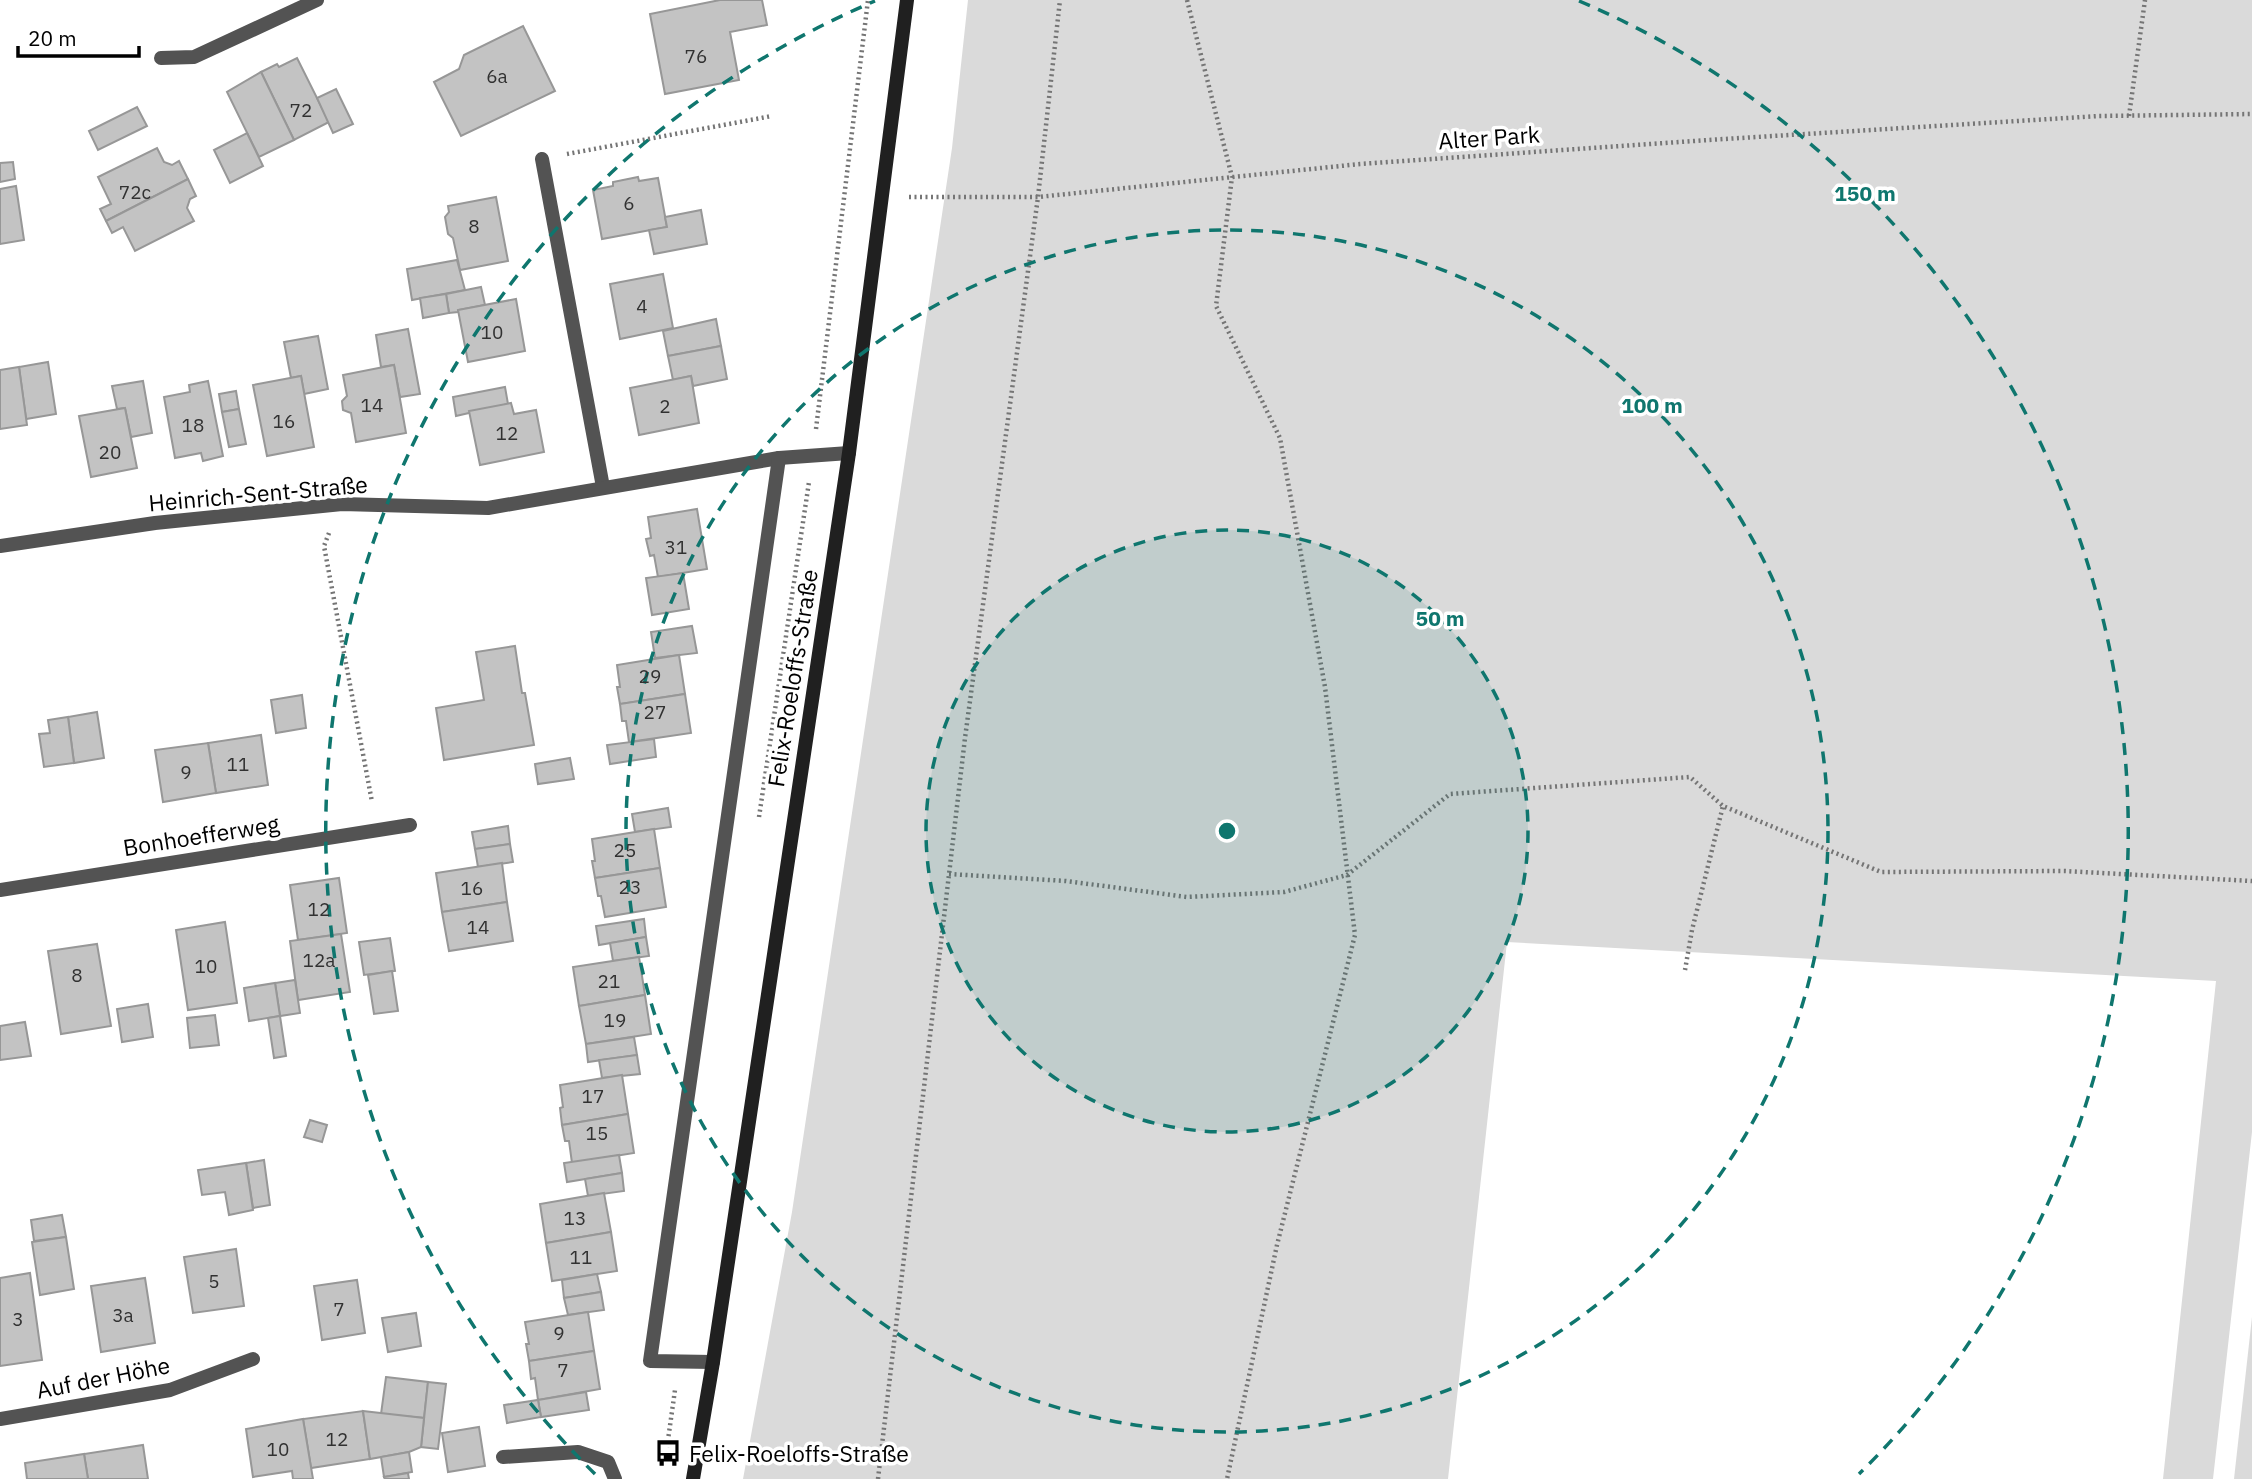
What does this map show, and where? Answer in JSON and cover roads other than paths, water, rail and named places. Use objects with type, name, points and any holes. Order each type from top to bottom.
[{"type":"street","points":[[161,58],[194,57],[317,0]]},
{"type":"street","name":"Felix-Roeloffs-Straße","points":[[693,1479],[713,1362],[849,453],[907,0]]},
{"type":"street","points":[[542,159],[603,487]]},
{"type":"street","name":"Heinrich-Sent-Straße","points":[[0,546],[155,523],[342,504],[488,508],[779,458],[849,453]]},
{"type":"street","name":"Felix-Roeloffs-Straße","points":[[713,1362],[650,1361],[779,458]]},
{"type":"street","name":"Bonhoefferweg","points":[[0,890],[410,825]]},
{"type":"street","name":"Auf der Höhe","points":[[0,1419],[170,1390],[253,1359]]},
{"type":"street","points":[[503,1457],[578,1452],[608,1462],[615,1479]]},
{"type":"place","name":"Felix-Roeloffs-Straße","points":[[668,1453]]}]
